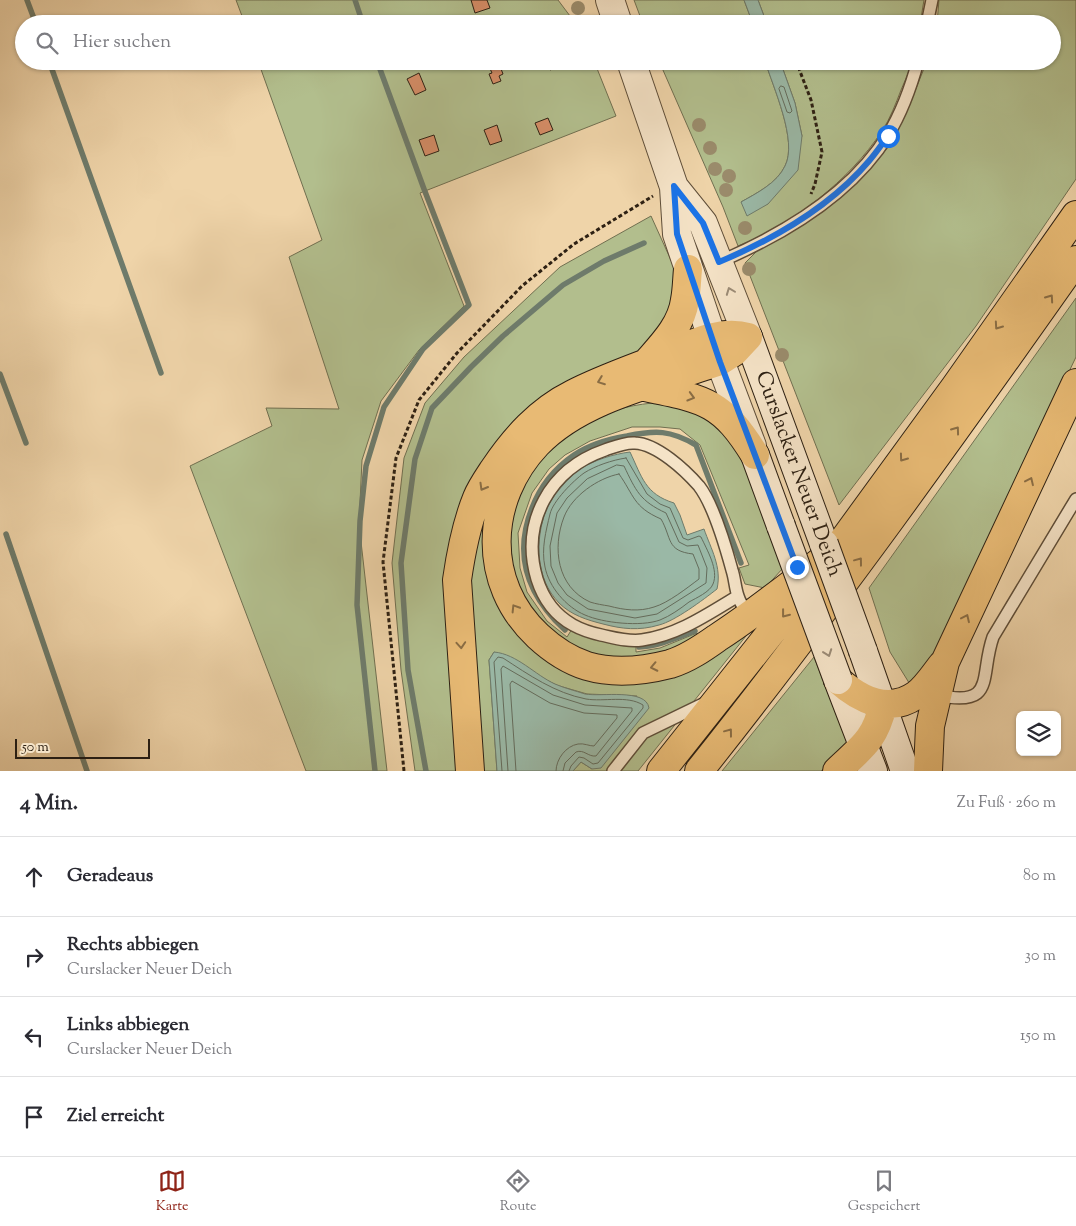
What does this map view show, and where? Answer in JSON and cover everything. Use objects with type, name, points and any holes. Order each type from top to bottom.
[{"type":"highway","points":[[661,771],[837,549],[955,387],[1076,215]]},
{"type":"highway","points":[[699,771],[874,542],[1076,260]]},
{"type":"highway","points":[[688,269],[685,302],[680,317],[645,375],[606,400],[576,413],[550,431],[517,469],[502,501],[497,524],[496,550],[502,581],[509,598],[530,629],[548,645],[571,659],[604,670],[626,671],[646,669],[672,663],[699,650],[743,606],[837,549]]},
{"type":"highway","points":[[470,771],[457,580],[468,522],[478,496],[506,451],[540,415],[572,394],[645,375],[716,349],[734,352],[748,337]]},
{"type":"highway","points":[[645,375],[708,403],[732,422],[756,455]]},
{"type":"highway","points":[[928,771],[930,726],[945,662],[1076,383]]},
{"type":"highway","points":[[838,680],[864,698],[883,704],[898,703],[916,695],[945,662]]},
{"type":"highway","points":[[837,771],[863,746],[876,729],[883,704]]},
{"type":"main road","points":[[610,0],[615,15]]},
{"type":"main road","name":"Curslacker Neuer Deich","points":[[634,70],[674,186],[677,234],[688,269],[781,526],[873,771]]},
{"type":"main road","name":"Curslacker Neuer Deich","points":[[674,186],[703,223],[719,262],[883,704],[905,771]]},
{"type":"lane","points":[[930,15],[932,0]]},
{"type":"lane","points":[[719,262],[757,244],[799,219],[848,183],[869,161],[888,136],[900,112],[916,70]]},
{"type":"lane","points":[[634,443],[651,446],[679,466],[700,488],[712,510],[743,606],[696,621],[655,638],[640,640],[621,640],[586,631],[572,625],[552,608],[539,584],[534,568],[532,532],[537,514],[545,497],[567,472],[583,460],[615,446],[634,443]]},
{"type":"lane","points":[[937,695],[960,699],[968,698],[980,690],[985,679],[988,649],[993,637],[1076,498]]},
{"type":"lane","points":[[613,771],[643,732],[720,696]]},
{"type":"path","points":[[799,70],[811,100],[822,152],[815,184],[799,219]]},
{"type":"path","points":[[404,771],[383,562],[396,458],[419,400],[457,353],[522,286],[574,244],[674,186]]},
{"type":"green space","points":[[236,0],[558,0],[569,15],[242,15]]},
{"type":"green space","points":[[634,0],[744,0],[750,15],[640,15]]},
{"type":"green space","points":[[758,0],[924,0],[922,15],[764,15]]},
{"type":"green space","points":[[939,0],[1076,0],[1076,179],[976,326],[839,505],[745,263],[758,250],[783,237],[857,182],[891,144],[923,70],[1061,70],[1061,15],[938,15]]},
{"type":"green space","points":[[261,70],[598,70],[616,116],[420,193],[464,306],[419,350],[381,401],[362,460],[359,524],[387,771],[306,771],[190,466],[272,426],[266,408],[339,409],[289,257],[322,240]]},
{"type":"green space","points":[[663,70],[768,70],[783,114],[788,155],[785,166],[777,178],[741,202],[768,204],[802,136],[795,103],[783,70],[910,70],[885,126],[869,149],[836,184],[799,213],[759,237],[738,246],[723,207]]},
{"type":"green space","points":[[651,216],[675,269],[673,307],[654,340],[465,494],[458,771],[415,771],[401,670],[392,563],[404,458],[425,403],[464,357],[560,267]]},
{"type":"green space","points":[[1076,298],[1076,357],[926,670],[911,686],[890,652],[869,588]]},
{"type":"green space","points":[[670,402],[695,406],[742,450],[783,568],[765,588],[745,584],[739,568],[749,565],[700,445],[680,429],[632,427],[590,441],[565,455],[549,469],[532,493],[518,533],[520,568],[527,592],[547,621],[567,637],[572,629],[636,645],[636,652],[660,648],[697,633],[698,640],[674,652],[623,658],[607,658],[592,654],[567,642],[546,626],[529,606],[517,583],[510,559],[509,533],[513,507],[528,475],[556,444],[570,433],[585,423],[617,410],[652,403]]},
{"type":"green space","points":[[489,497],[491,584],[607,680],[754,626],[638,771],[573,771],[581,762],[592,769],[637,696],[587,694],[556,685],[494,652],[489,660],[497,771],[480,771],[468,580]]},
{"type":"green space","points":[[814,657],[848,745],[821,771],[722,771]]},
{"type":"water","points":[[744,0],[758,0],[764,15],[750,15]]},
{"type":"water","points":[[768,70],[783,70],[795,103],[802,136],[798,170],[768,204],[747,216],[741,202],[777,178],[785,166],[788,155],[786,129]]},
{"type":"water","points":[[630,452],[650,490],[674,503],[687,535],[704,529],[715,558],[718,573],[717,589],[697,604],[666,623],[638,629],[603,624],[585,619],[569,611],[551,593],[545,582],[539,558],[542,522],[548,505],[561,488],[580,469],[591,463],[617,454]]},
{"type":"water","points":[[494,652],[526,665],[562,687],[592,695],[632,696],[646,702],[649,708],[601,768],[592,769],[581,762],[573,771],[497,771],[489,660]]},
{"type":"building","points":[[471,0],[487,0],[490,8],[475,13]]},
{"type":"building","points":[[491,70],[501,70],[503,74],[499,76],[501,81],[493,84],[489,74],[492,73]]},
{"type":"building","points":[[419,73],[426,90],[415,95],[407,79]]},
{"type":"building","points":[[548,118],[553,130],[540,135],[535,123]]},
{"type":"building","points":[[497,125],[502,141],[490,145],[484,130]]},
{"type":"building","points":[[434,135],[439,151],[425,156],[419,140]]},
{"type":"waterway","points":[[27,0],[33,15]]},
{"type":"waterway","points":[[355,0],[360,15]]},
{"type":"waterway","points":[[52,70],[161,373]]},
{"type":"waterway","points":[[375,771],[357,605],[360,521],[366,466],[384,407],[423,349],[469,305],[380,70]]},
{"type":"waterway","points":[[426,771],[408,670],[401,563],[415,459],[432,408],[503,336],[563,285],[604,261],[644,243]]},
{"type":"waterway","points":[[0,374],[26,443]]},
{"type":"waterway","points":[[565,630],[542,603],[533,589],[527,574],[524,559],[526,526],[535,500],[549,478],[567,460],[593,445],[620,437],[655,432],[678,436],[696,445],[741,563]]},
{"type":"waterway","points":[[6,534],[87,771]]},
{"type":"waterway","points":[[639,647],[660,643],[695,631]]},
{"type":"route","points":[[797,567],[720,362],[677,234],[674,186],[703,223],[719,262],[775,235],[821,204],[848,183],[869,161],[888,136]]}]
